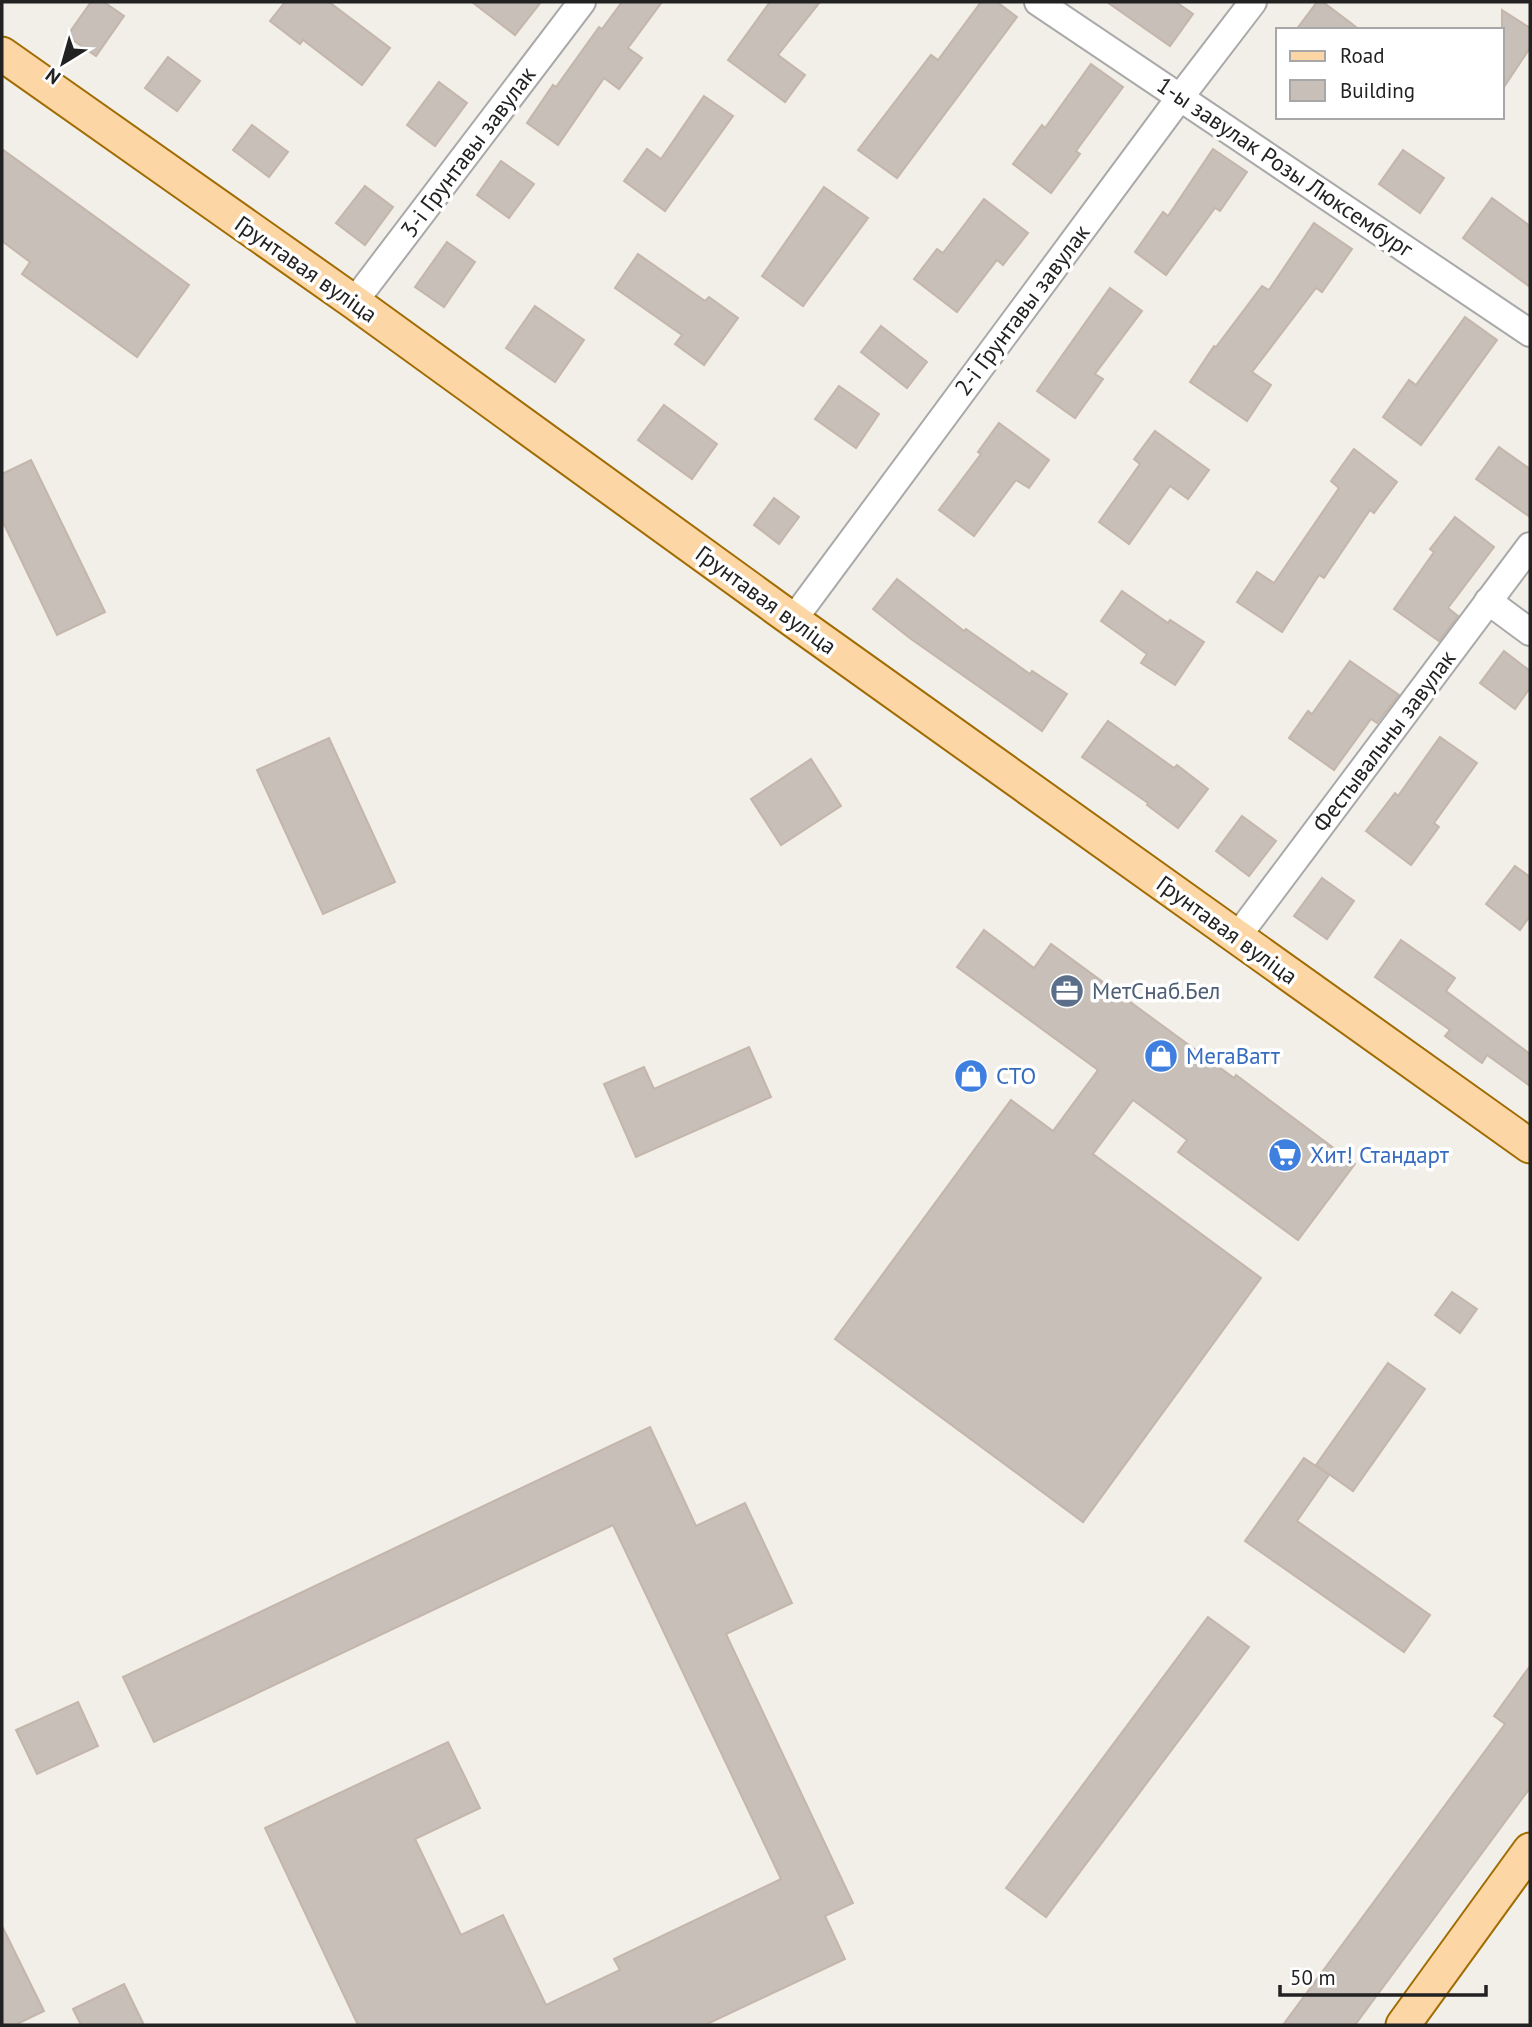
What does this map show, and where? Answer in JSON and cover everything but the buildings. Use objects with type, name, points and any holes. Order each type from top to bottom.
[{"type":"main road","name":"Грунтавая вуліца","points":[[2,54],[354,302],[793,620],[1530,1146]]},
{"type":"main road","points":[[1403,2025],[1530,1850]]},
{"type":"street","name":"1-ы завулак Розы Люксембург","points":[[1038,2],[1530,333]]},
{"type":"street","name":"2-і Грунтавы завулак","points":[[793,620],[1253,2]]},
{"type":"street","name":"3-і Грунтавы завулак","points":[[354,302],[578,3]]},
{"type":"street","name":"Фестывальны завулак","points":[[1237,937],[1530,545]]},
{"type":"street","points":[[1488,601],[1530,632]]},
{"type":"place","name":"МетСнаб.Бел","points":[[1067,991]]},
{"type":"place","name":"МегаВатт","points":[[1161,1056]]},
{"type":"place","name":"СТО","points":[[971,1076]]},
{"type":"place","name":"Хит! Стандарт","points":[[1285,1155]]}]
